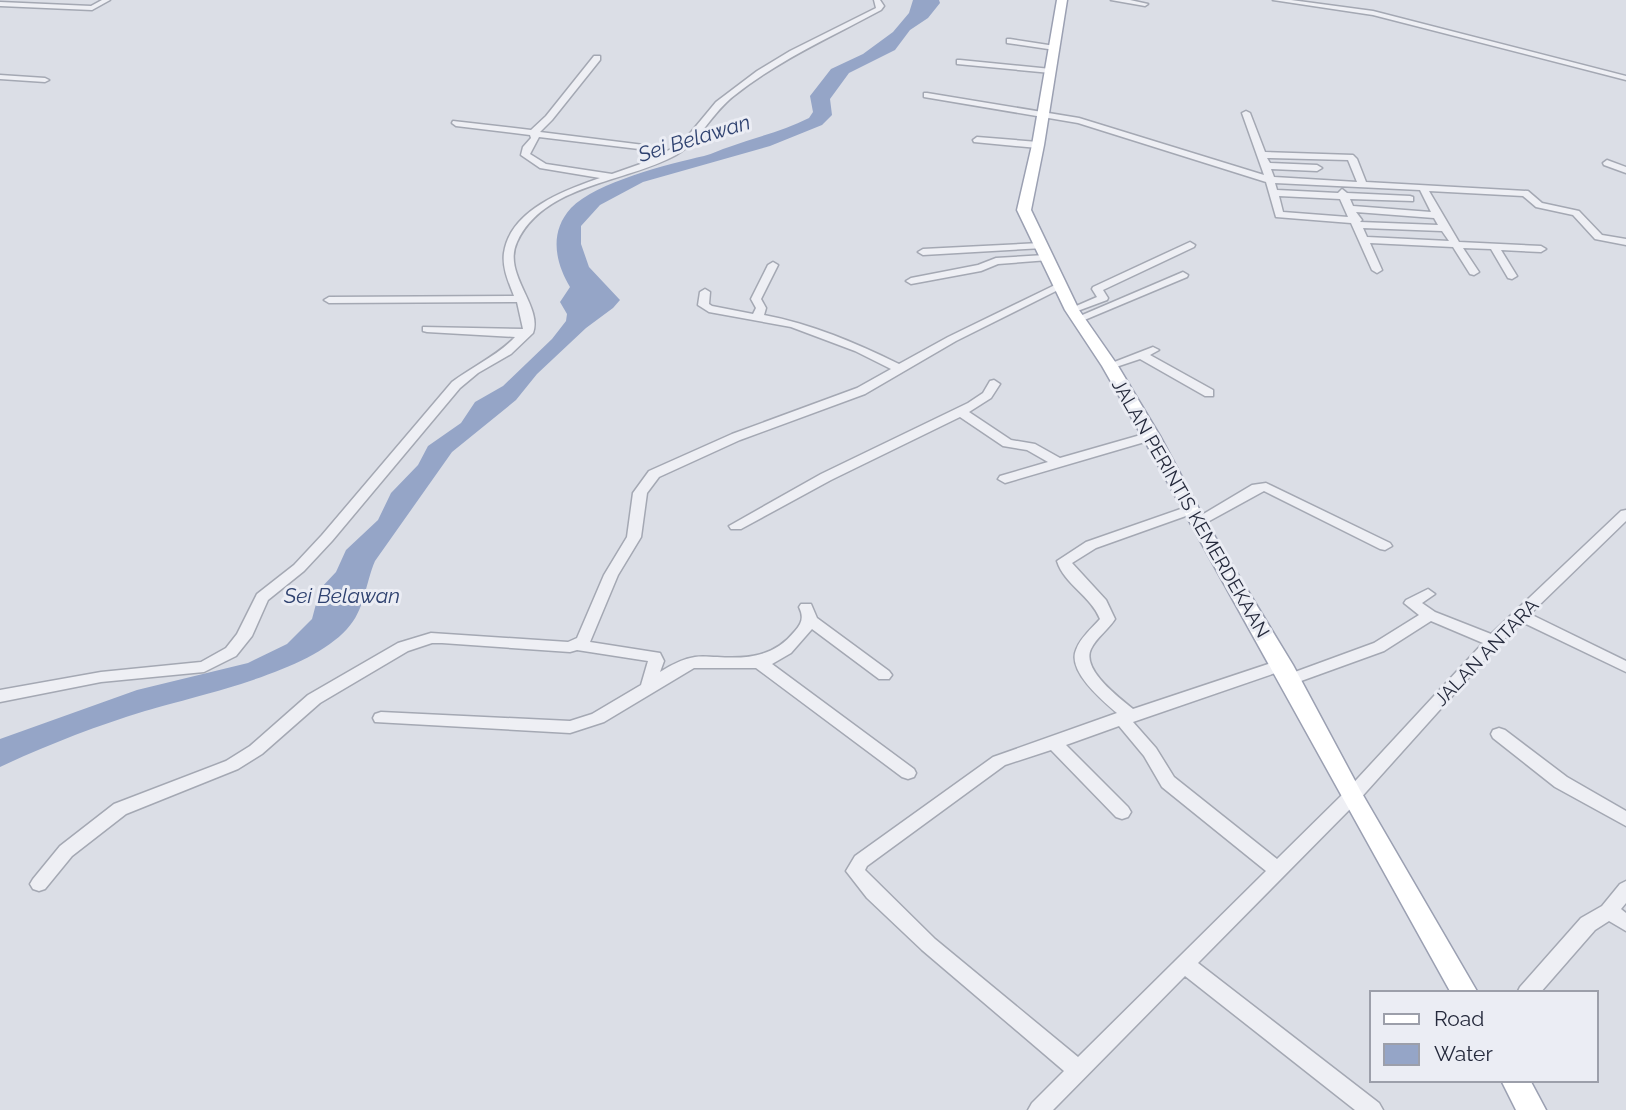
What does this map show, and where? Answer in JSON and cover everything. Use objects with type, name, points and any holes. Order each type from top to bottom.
[{"type":"main road","name":"JALAN PERINTIS KEMERDEKAAN","points":[[1062,0],[1038,145],[1023,205],[1043,252],[1075,314],[1110,366],[1151,436],[1464,991]]},
{"type":"main road","points":[[1516,1082],[1531,1110]]},
{"type":"street","points":[[0,4],[92,8],[107,0]]},
{"type":"street","points":[[0,696],[101,677],[204,667],[231,652],[244,636],[262,597],[299,568],[318,548],[456,385],[507,352],[527,333],[530,323],[509,261],[510,246],[535,210],[550,200],[645,166],[686,144],[713,111],[745,83],[879,9],[881,6],[877,0]]},
{"type":"street","points":[[1114,0],[1145,4]]},
{"type":"street","points":[[1276,0],[1373,13],[1626,78]]},
{"type":"street","points":[[1118,12],[1130,2]]},
{"type":"street","points":[[1010,41],[1055,48]]},
{"type":"street","points":[[533,134],[556,110],[597,58]]},
{"type":"street","points":[[960,62],[1051,71]]},
{"type":"street","points":[[0,76],[45,80]]},
{"type":"street","points":[[927,95],[1079,121],[1270,180],[1525,193],[1539,205],[1576,214],[1599,237],[1626,242]]},
{"type":"street","points":[[1246,113],[1266,166],[1278,213],[1282,216],[1445,228]]},
{"type":"street","points":[[456,123],[644,148]]},
{"type":"street","points":[[533,134],[535,138],[527,147],[525,155],[543,166],[615,178]]},
{"type":"street","points":[[977,140],[1038,145]]},
{"type":"street","points":[[1260,155],[1350,157],[1362,184]]},
{"type":"street","points":[[1607,163],[1626,170]]},
{"type":"street","points":[[1266,166],[1317,168]]},
{"type":"street","points":[[1340,184],[1377,270]]},
{"type":"street","points":[[1423,188],[1474,272]]},
{"type":"street","points":[[1273,193],[1410,199]]},
{"type":"street","points":[[1350,209],[1439,215]]},
{"type":"street","points":[[1365,240],[1541,249]]},
{"type":"street","points":[[1075,314],[1103,298],[1097,289],[1190,245]]},
{"type":"street","points":[[1494,246],[1512,276]]},
{"type":"street","points":[[923,252],[1043,252]]},
{"type":"street","points":[[911,281],[981,268],[996,261],[1043,252]]},
{"type":"street","points":[[758,316],[761,308],[756,299],[773,265]]},
{"type":"street","points":[[1075,314],[1124,303],[1183,275]]},
{"type":"street","points":[[578,645],[583,641],[611,575],[634,537],[640,493],[654,474],[736,437],[861,391],[952,339],[1061,286]]},
{"type":"street","points":[[705,292],[703,305],[709,309],[794,324],[826,335],[899,369]]},
{"type":"street","points":[[329,300],[520,299]]},
{"type":"street","points":[[427,329],[527,333]]},
{"type":"street","points":[[1110,366],[1153,350]]},
{"type":"street","points":[[1140,355],[1209,393]]},
{"type":"street","points":[[736,526],[826,477],[961,412],[981,400],[994,384]]},
{"type":"street","points":[[961,412],[1007,443],[1031,447],[1059,463]]},
{"type":"street","points":[[1004,479],[1105,446],[1151,436]]},
{"type":"street","points":[[1277,869],[1168,782],[1125,717],[1086,674],[1082,661],[1083,651],[1108,619],[1101,603],[1066,567],[1064,561],[1091,545],[1194,515],[1257,488],[1266,487],[1385,546]]},
{"type":"street","name":"JALAN ANTARA","points":[[1038,1110],[1352,796],[1493,641],[1626,514]]},
{"type":"street","points":[[1428,594],[1411,603],[1430,615],[1493,641]]},
{"type":"street","points":[[381,718],[570,727],[598,718],[696,662],[748,665],[760,663],[793,646],[808,614],[884,676]]},
{"type":"street","points":[[1078,1070],[1041,1035],[990,998],[936,952],[881,900],[855,871],[861,861],[999,761],[1125,717],[1379,647],[1430,615]]},
{"type":"street","points":[[1520,615],[1626,667]]},
{"type":"street","points":[[39,884],[66,851],[120,809],[246,757],[308,703],[403,647],[431,638],[442,638],[569,647],[578,645],[654,657],[656,661],[648,688]]},
{"type":"street","points":[[760,663],[908,773]]},
{"type":"street","points":[[1499,734],[1562,782],[1626,819]]},
{"type":"street","points":[[1052,741],[1122,812]]},
{"type":"street","points":[[1529,991],[1588,924],[1609,911],[1626,889]]},
{"type":"street","points":[[1609,911],[1626,923]]},
{"type":"street","points":[[1183,963],[1372,1110]]},
{"type":"water","name":"Sei Belawan","points":[[913,0],[939,0],[940,3],[928,18],[910,30],[895,50],[849,73],[830,99],[832,115],[822,125],[770,146],[643,182],[600,205],[581,226],[581,244],[589,267],[620,300],[537,374],[516,400],[452,452],[375,561],[358,614],[347,629],[307,658],[281,670],[108,723],[0,767],[0,739],[137,690],[248,663],[287,644],[312,619],[320,589],[336,572],[346,550],[378,520],[391,493],[418,465],[428,446],[461,423],[475,402],[503,386],[552,339],[566,321],[567,314],[560,302],[570,287],[558,257],[557,237],[559,227],[571,208],[597,190],[615,182],[707,155],[809,118],[813,112],[810,96],[831,69],[863,54],[893,32],[909,13]]}]
